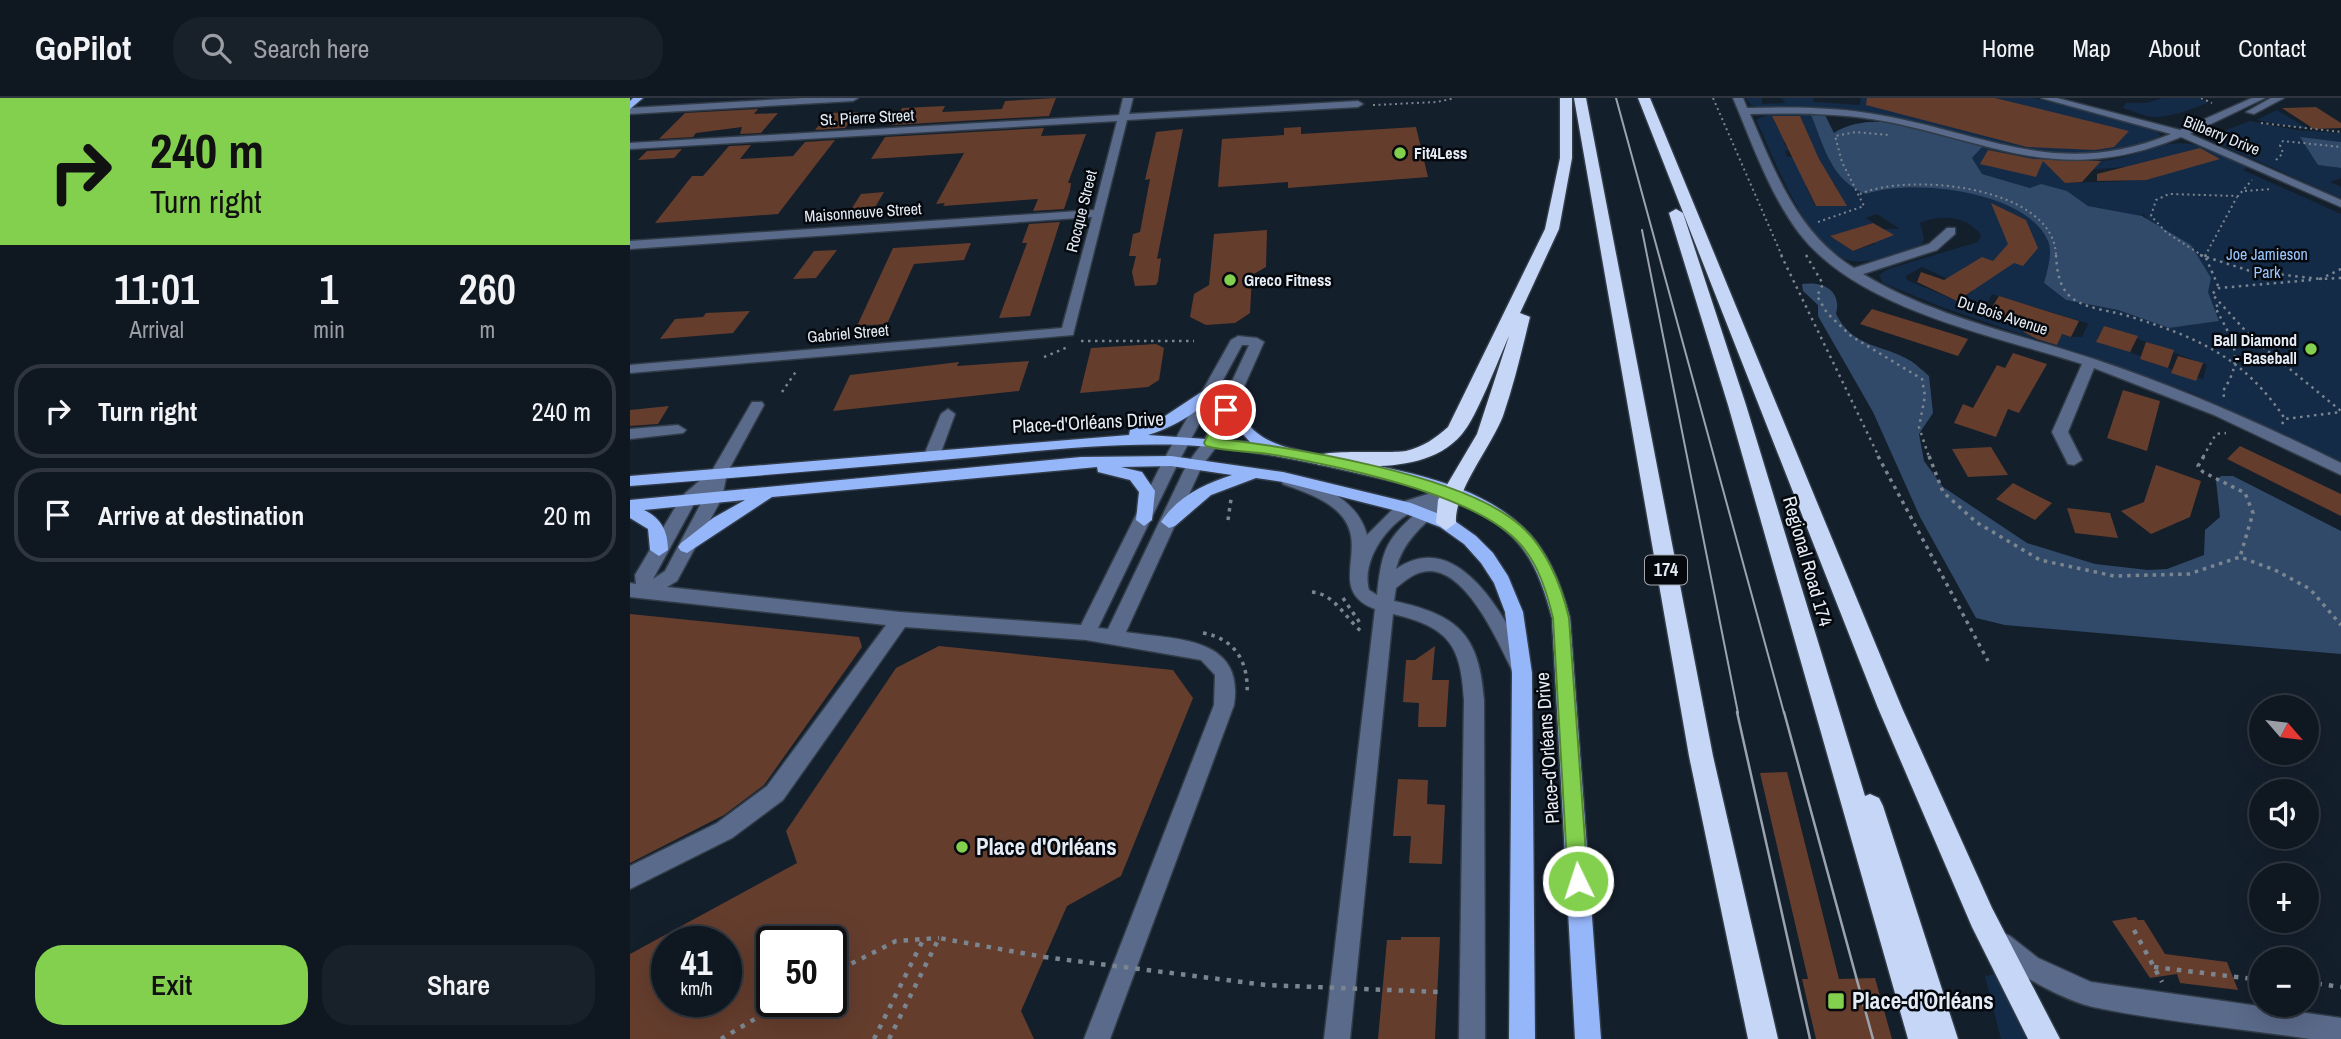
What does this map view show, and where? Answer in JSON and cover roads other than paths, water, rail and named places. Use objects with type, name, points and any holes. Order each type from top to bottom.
[{"type":"highway","points":[[1319,459],[1393,460],[1422,455],[1448,439],[1456,430],[1552,229],[1566,158],[1566,98]]},
{"type":"highway","name":"174","points":[[1580,98],[1701,756],[1763,1039]]},
{"type":"highway","points":[[1641,98],[1862,641],[1990,932],[2045,1039]]},
{"type":"highway","name":"Regional Road 174","points":[[1641,98],[1737,405],[1923,1039]]},
{"type":"highway","points":[[1446,523],[1444,506],[1450,493],[1480,449],[1495,418],[1535,268]]},
{"type":"highway","points":[[1737,405],[1769,484],[1942,1039]]},
{"type":"main road","points":[[630,108],[638,98]]},
{"type":"main road","points":[[1090,442],[1158,428],[1184,414],[1212,389]]},
{"type":"main road","points":[[1235,392],[1236,419],[1253,437],[1275,450]]},
{"type":"main road","name":"Place-d'Orléans Drive","points":[[630,481],[1090,442],[1183,440],[1275,450],[1407,479],[1450,493],[1511,526],[1542,562],[1554,588],[1561,618],[1588,1039]]},
{"type":"main road","name":"Place-d'Orléans Drive","points":[[630,506],[1081,462],[1171,461],[1283,477],[1405,507],[1446,523],[1471,540],[1502,580],[1514,612],[1522,673],[1522,1039]]},
{"type":"main road","points":[[1081,462],[1136,476],[1147,491],[1144,520]]},
{"type":"main road","points":[[1169,522],[1192,497],[1212,486],[1257,473]]},
{"type":"main road","points":[[687,547],[735,512],[774,492]]},
{"type":"main road","points":[[630,512],[653,522],[661,536],[659,550]]},
{"type":"street","points":[[630,108],[853,98]]},
{"type":"street","name":"Rocque Street","points":[[1068,332],[1128,98]]},
{"type":"street","name":"Du Bois Avenue","points":[[1738,98],[1799,226],[1812,241],[1853,273],[1931,310],[2090,362],[2225,412],[2341,470]]},
{"type":"street","name":"Bilberry Drive","points":[[2046,98],[2182,134],[2341,204]]},
{"type":"street","points":[[2182,134],[2195,125],[2260,98],[2277,99]]},
{"type":"street","points":[[1744,111],[1849,113],[2032,154],[2084,158],[2113,155],[2182,134],[2209,130],[2277,99]]},
{"type":"street","name":"St. Pierre Street","points":[[630,146],[1123,118],[1298,103],[1358,104]]},
{"type":"street","name":"Maisonneuve Street","points":[[630,245],[1099,213]]},
{"type":"street","points":[[1853,273],[1933,247],[1951,231]]},
{"type":"street","name":"Gabriel Street","points":[[630,369],[1068,332]]},
{"type":"street","points":[[1086,633],[1171,461],[1238,340],[1257,342],[1211,443],[1195,464],[1114,637]]},
{"type":"street","points":[[2074,460],[2060,432],[2090,362]]},
{"type":"street","points":[[638,591],[671,576],[715,498],[719,474],[757,405]]},
{"type":"street","points":[[932,455],[948,414]]},
{"type":"street","points":[[630,434],[678,430]]},
{"type":"street","points":[[638,591],[644,575],[688,500],[719,474]]},
{"type":"street","points":[[1283,477],[1328,497],[1350,513],[1359,525],[1360,590],[1369,600],[1428,617],[1451,629],[1467,648],[1471,661],[1474,700],[1472,1039]]},
{"type":"street","points":[[1360,558],[1373,538],[1405,507],[1450,493]]},
{"type":"street","points":[[1337,1039],[1387,585],[1386,568],[1391,552],[1450,493]]},
{"type":"street","points":[[1387,585],[1401,572],[1418,566],[1447,570],[1466,581],[1489,605],[1522,673]]},
{"type":"street","points":[[638,591],[900,619],[1086,633],[1206,653],[1219,662],[1226,673],[1227,694],[1097,1039]]},
{"type":"street","points":[[630,878],[732,827],[775,793],[900,619]]},
{"type":"street","points":[[1990,932],[2029,967],[2090,994],[2341,1031]]},
{"type":"tram line","points":[[1616,98],[1784,713]]},
{"type":"tram line","points":[[1642,230],[1738,713]]},
{"type":"tram line","points":[[1737,712],[1810,1039]]},
{"type":"tram line","points":[[1784,712],[1873,1039]]},
{"type":"place","name":"Fit4Less","points":[[1400,153]]},
{"type":"place","name":"Greco Fitness","points":[[1230,280]]},
{"type":"place","name":"Ball Diamond - Baseball","points":[[2311,349]]},
{"type":"place","name":"Place d'Orléans","points":[[962,847]]},
{"type":"place","name":"Place-d'Orléans","points":[[1836,1001]]},
{"type":"park label","name":"Joe Jamieson Park","points":[[2267,263]]}]
